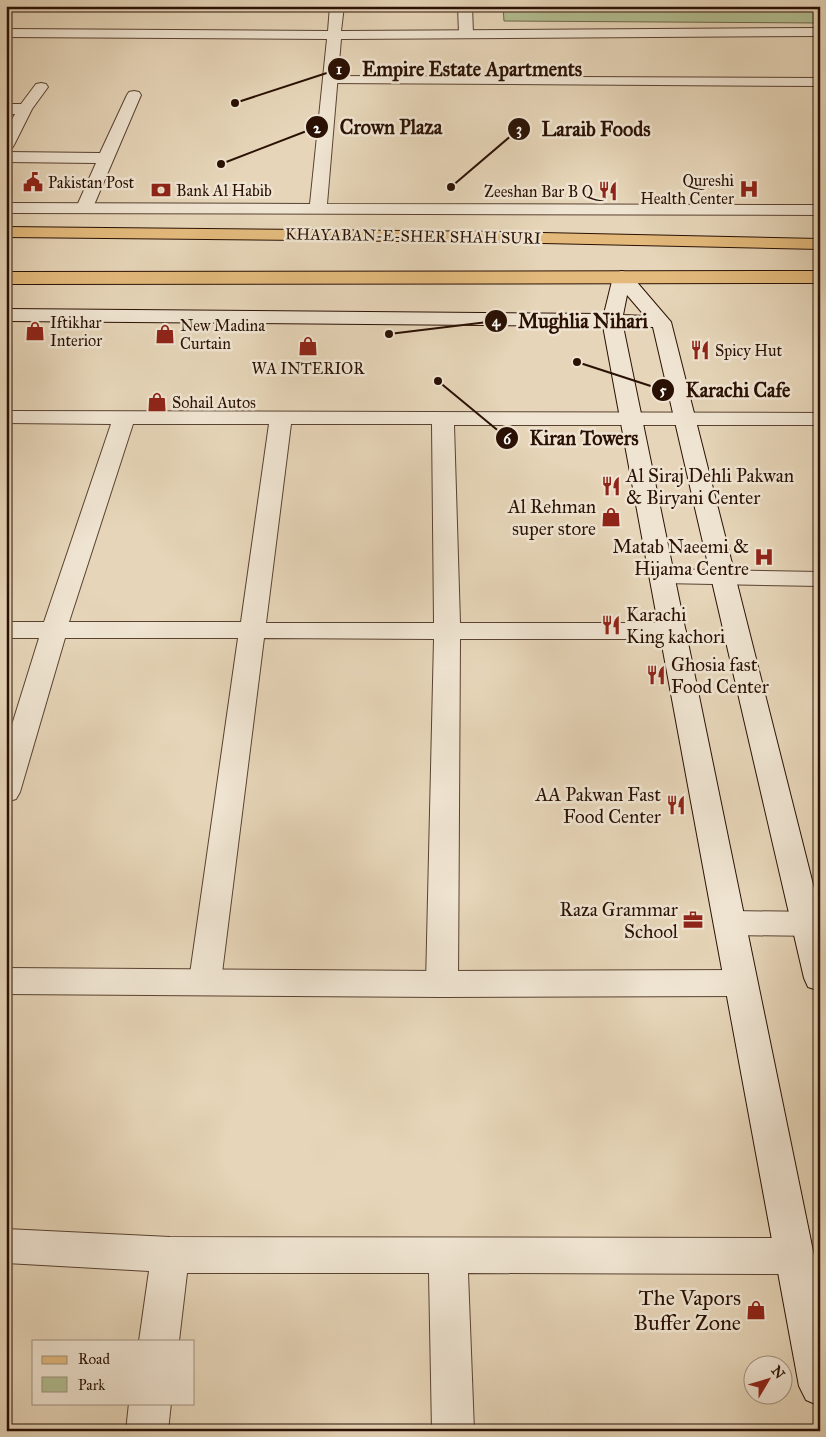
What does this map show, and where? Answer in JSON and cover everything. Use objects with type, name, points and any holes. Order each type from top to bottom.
[{"type":"main road","name":"KHAYABAN-E-SHER SHAH SURI","points":[[6,232],[502,237],[820,244]]},
{"type":"main road","points":[[6,278],[820,277]]},
{"type":"street","points":[[318,208],[337,6]]},
{"type":"street","points":[[465,6],[466,34]]},
{"type":"street","points":[[6,33],[334,35],[820,32]]},
{"type":"street","points":[[331,80],[820,82]]},
{"type":"street","points":[[6,145],[25,109],[41,87]]},
{"type":"street","points":[[85,208],[134,95]]},
{"type":"street","points":[[6,109],[25,109]]},
{"type":"street","points":[[6,157],[106,158]]},
{"type":"street","points":[[6,208],[820,210]]},
{"type":"street","points":[[622,277],[612,320],[820,1386]]},
{"type":"street","points":[[622,277],[661,322],[722,576],[813,924],[820,978]]},
{"type":"street","points":[[6,315],[661,322]]},
{"type":"street","points":[[6,417],[820,419]]},
{"type":"street","points":[[6,792],[54,630],[124,417]]},
{"type":"street","points":[[205,981],[281,418]]},
{"type":"street","points":[[442,984],[447,631],[443,418]]},
{"type":"street","points":[[662,576],[820,579]]},
{"type":"street","points":[[6,630],[252,632],[673,631]]},
{"type":"street","points":[[730,923],[813,924]]},
{"type":"street","points":[[6,981],[442,984],[741,983]]},
{"type":"street","points":[[6,1246],[170,1255],[794,1256]]},
{"type":"street","points":[[159,1340],[170,1255]]},
{"type":"street","points":[[448,1256],[453,1431]]},
{"type":"street","points":[[147,1431],[150,1404]]},
{"type":"green space","points":[[503,6],[820,6],[820,23],[504,21]]},
{"type":"place","name":"Empire Estate Apartments","points":[[235,103]]},
{"type":"place","name":"Crown Plaza","points":[[221,164]]},
{"type":"place","name":"Pakistan Post","points":[[33,182]]},
{"type":"place","name":"Laraib Foods","points":[[451,187]]},
{"type":"place","name":"Qureshi Health Center","points":[[749,189]]},
{"type":"place","name":"Bank Al Habib","points":[[161,190]]},
{"type":"place","name":"Zeeshan Bar B Q","points":[[608,191]]},
{"type":"place","name":"Iftikhar Interior","points":[[35,331]]},
{"type":"place","name":"New Madina Curtain","points":[[165,334]]},
{"type":"place","name":"Mughlia Nihari","points":[[389,334]]},
{"type":"place","name":"WA INTERIOR","points":[[308,346]]},
{"type":"place","name":"Spicy Hut","points":[[700,350]]},
{"type":"place","name":"Karachi Cafe","points":[[577,362]]},
{"type":"place","name":"Kiran Towers","points":[[438,381]]},
{"type":"place","name":"Sohail Autos","points":[[157,402]]},
{"type":"place","name":"Al Siraj Dehli Pakwan & Biryani Center","points":[[611,486]]},
{"type":"place","name":"Al Rehman super store","points":[[611,517]]},
{"type":"place","name":"Matab Naeemi & Hijama Centre","points":[[764,557]]},
{"type":"place","name":"Karachi King kachori","points":[[611,625]]},
{"type":"place","name":"Ghosia fast Food Center","points":[[656,675]]},
{"type":"place","name":"AA Pakwan Fast Food Center","points":[[676,805]]},
{"type":"place","name":"Raza Grammar School","points":[[693,920]]},
{"type":"place","name":"The Vapors Buffer Zone","points":[[756,1310]]}]
